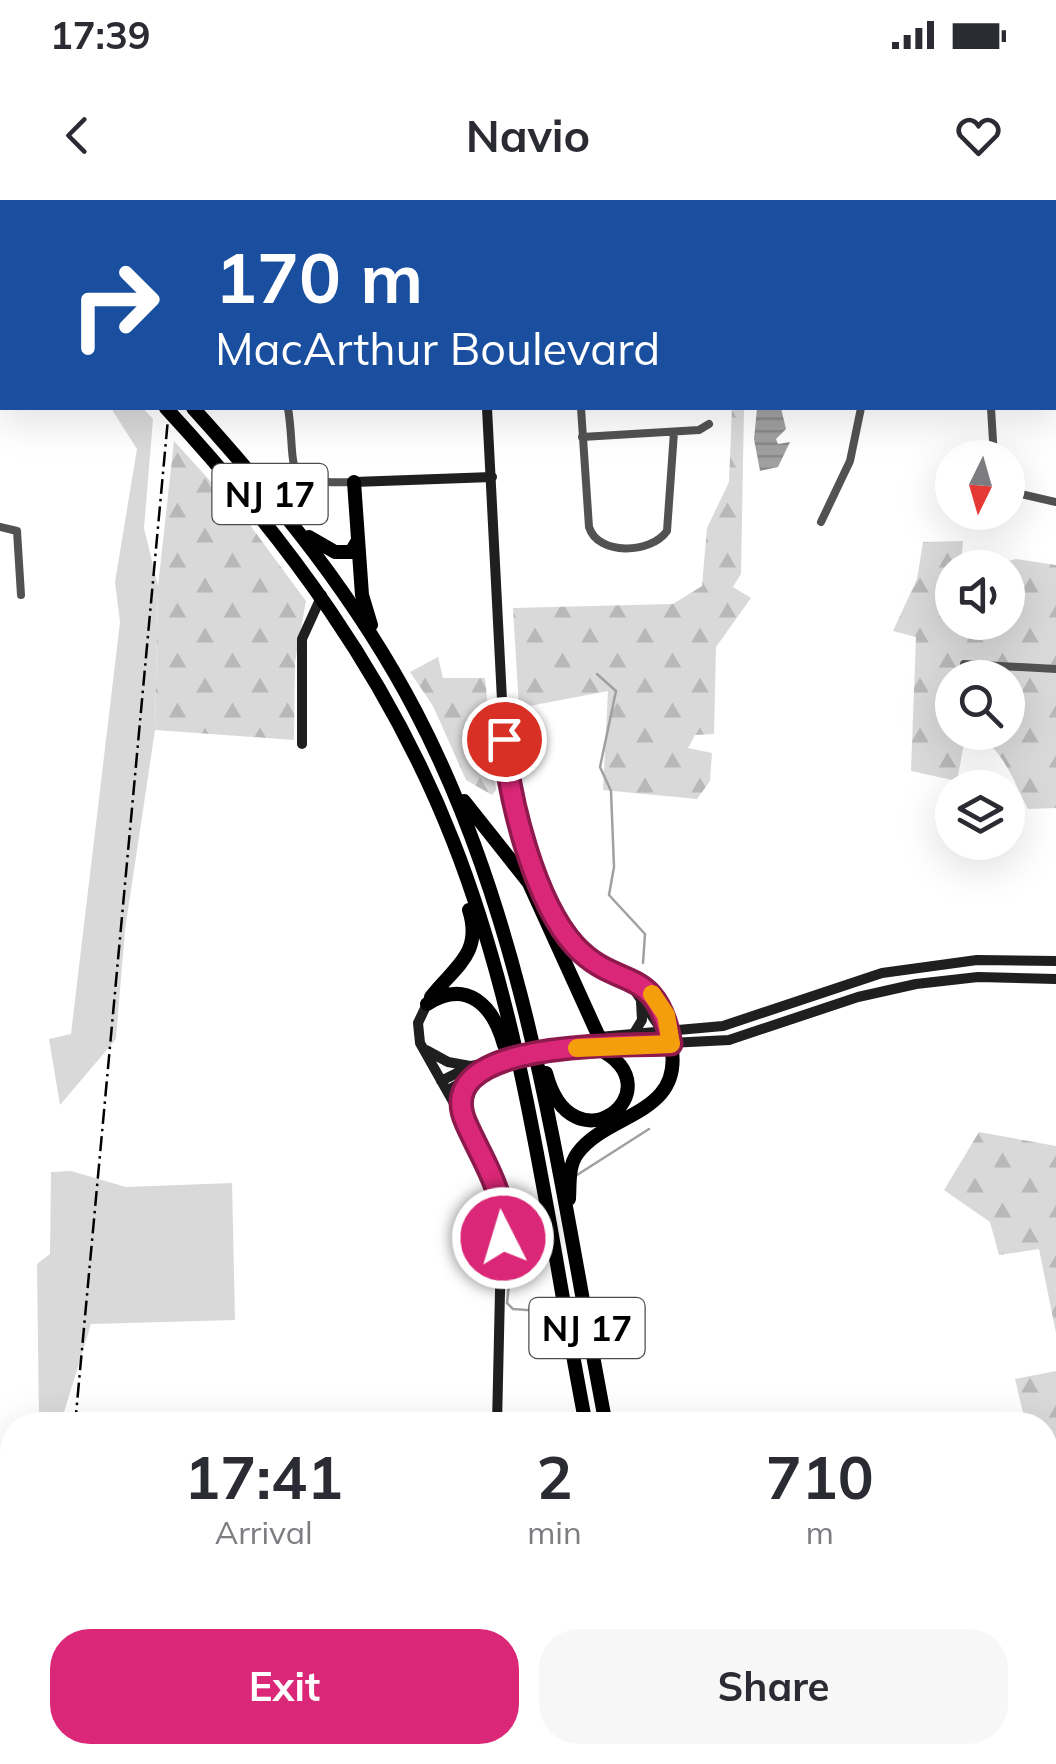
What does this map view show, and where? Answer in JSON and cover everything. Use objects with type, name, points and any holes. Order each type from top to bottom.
[{"type":"highway","name":"NJ 17","points":[[195,410],[294,526],[378,644],[449,780],[498,910],[527,1020],[604,1412]]},
{"type":"highway","name":"NJ 17","points":[[171,413],[257,509],[322,594],[412,748],[470,887],[502,997],[583,1412]]},
{"type":"highway","points":[[354,482],[362,595],[378,644]]},
{"type":"highway","points":[[294,526],[339,554],[350,552],[357,542]]},
{"type":"highway","points":[[449,780],[526,877],[599,1043],[624,1068],[628,1093],[613,1115],[588,1121],[570,1114],[554,1097],[527,1020]]},
{"type":"highway","points":[[427,1004],[469,955],[474,930],[464,895],[470,887]]},
{"type":"highway","points":[[427,1004],[456,992],[485,1005],[501,1034],[530,1134]]},
{"type":"highway","points":[[569,1230],[570,1173],[577,1155],[660,1096],[670,1073],[667,1035]]},
{"type":"main road","points":[[487,410],[504,739],[511,791],[558,921],[576,947],[640,996],[667,1035]]},
{"type":"main road","points":[[354,482],[492,477]]},
{"type":"main road","points":[[302,744],[302,639],[322,594]]},
{"type":"main road","points":[[444,1086],[493,1062],[731,1024],[843,983],[913,966],[977,960],[1056,961]]},
{"type":"main road","points":[[599,965],[648,991],[663,1010],[667,1035]]},
{"type":"main road","points":[[599,1043],[634,1034],[740,1038],[858,997],[916,984],[998,976],[1056,979]]},
{"type":"main road","points":[[634,1034],[642,1016],[640,996]]},
{"type":"main road","points":[[427,1004],[418,1023],[422,1047],[494,1176],[503,1211],[497,1412]]},
{"type":"main road","points":[[422,1047],[443,1060],[473,1069]]},
{"type":"main road","points":[[464,1119],[473,1069]]},
{"type":"street","points":[[288,410],[294,466],[301,478],[313,484],[354,482]]},
{"type":"street","points":[[581,410],[592,536],[608,547],[650,546],[663,537],[669,525],[674,432]]},
{"type":"street","points":[[821,522],[850,461],[861,410]]},
{"type":"street","points":[[991,410],[993,440]]},
{"type":"street","points":[[582,437],[698,430],[710,424]]},
{"type":"street","points":[[1025,495],[1056,502]]},
{"type":"street","points":[[0,527],[17,531],[20,595]]},
{"type":"street","points":[[1025,667],[1056,669]]},
{"type":"green space","points":[[112,410],[145,410],[153,419],[144,528],[158,586],[155,730],[125,930],[116,1039],[60,1105],[49,1039],[71,1034],[120,622],[115,582],[137,449]]},
{"type":"green space","points":[[732,410],[744,410],[741,574],[733,587],[751,598],[716,647],[714,734],[695,735],[688,748],[712,753],[710,781],[697,799],[603,790],[608,691],[519,708],[513,608],[673,604],[702,586],[707,528],[729,482]]},
{"type":"green space","points":[[174,441],[250,525],[306,601],[295,662],[294,740],[155,730],[158,586]]},
{"type":"green space","points":[[963,541],[962,550],[935,550],[935,640],[1025,640],[1025,560],[1056,565],[1056,808],[1028,809],[1025,770],[1008,770],[995,750],[1025,750],[1025,660],[935,660],[935,750],[963,750],[959,770],[935,770],[935,776],[911,771],[916,637],[893,631],[917,579],[923,542]]},
{"type":"green space","points":[[438,657],[443,678],[485,678],[496,790],[492,795],[466,780],[433,706],[410,672]]},
{"type":"green space","points":[[979,1132],[1056,1146],[1056,1333],[1039,1249],[999,1255],[990,1222],[944,1190]]},
{"type":"green space","points":[[71,1171],[126,1187],[232,1183],[235,1320],[91,1324],[64,1412],[39,1412],[37,1264],[50,1254],[51,1172]]},
{"type":"green space","points":[[1056,1371],[1056,1412],[1023,1412],[1015,1379]]},
{"type":"shaded area","points":[[757,410],[781,410],[786,429],[776,439],[778,444],[790,442],[778,467],[760,471],[754,439]]},
{"type":"waterway","points":[[597,674],[616,691],[600,767],[611,791],[614,867],[609,895],[645,934],[643,963]]},
{"type":"waterway","points":[[577,1175],[649,1129]]},
{"type":"waterway","points":[[528,1210],[516,1219],[507,1303],[513,1309],[540,1311],[544,1317]]},
{"type":"waterway","points":[[718,1764],[750,1764]]},
{"type":"railway","points":[[76,1412],[169,410]]},
{"type":"slow traffic","points":[[577,1048],[671,1044],[666,1015],[652,994]]},
{"type":"route","points":[[503,1238],[497,1182],[464,1119],[466,1091],[475,1073],[493,1062],[565,1048],[671,1044],[666,1015],[652,995],[632,979],[584,955],[558,921],[515,808],[504,739]]}]
